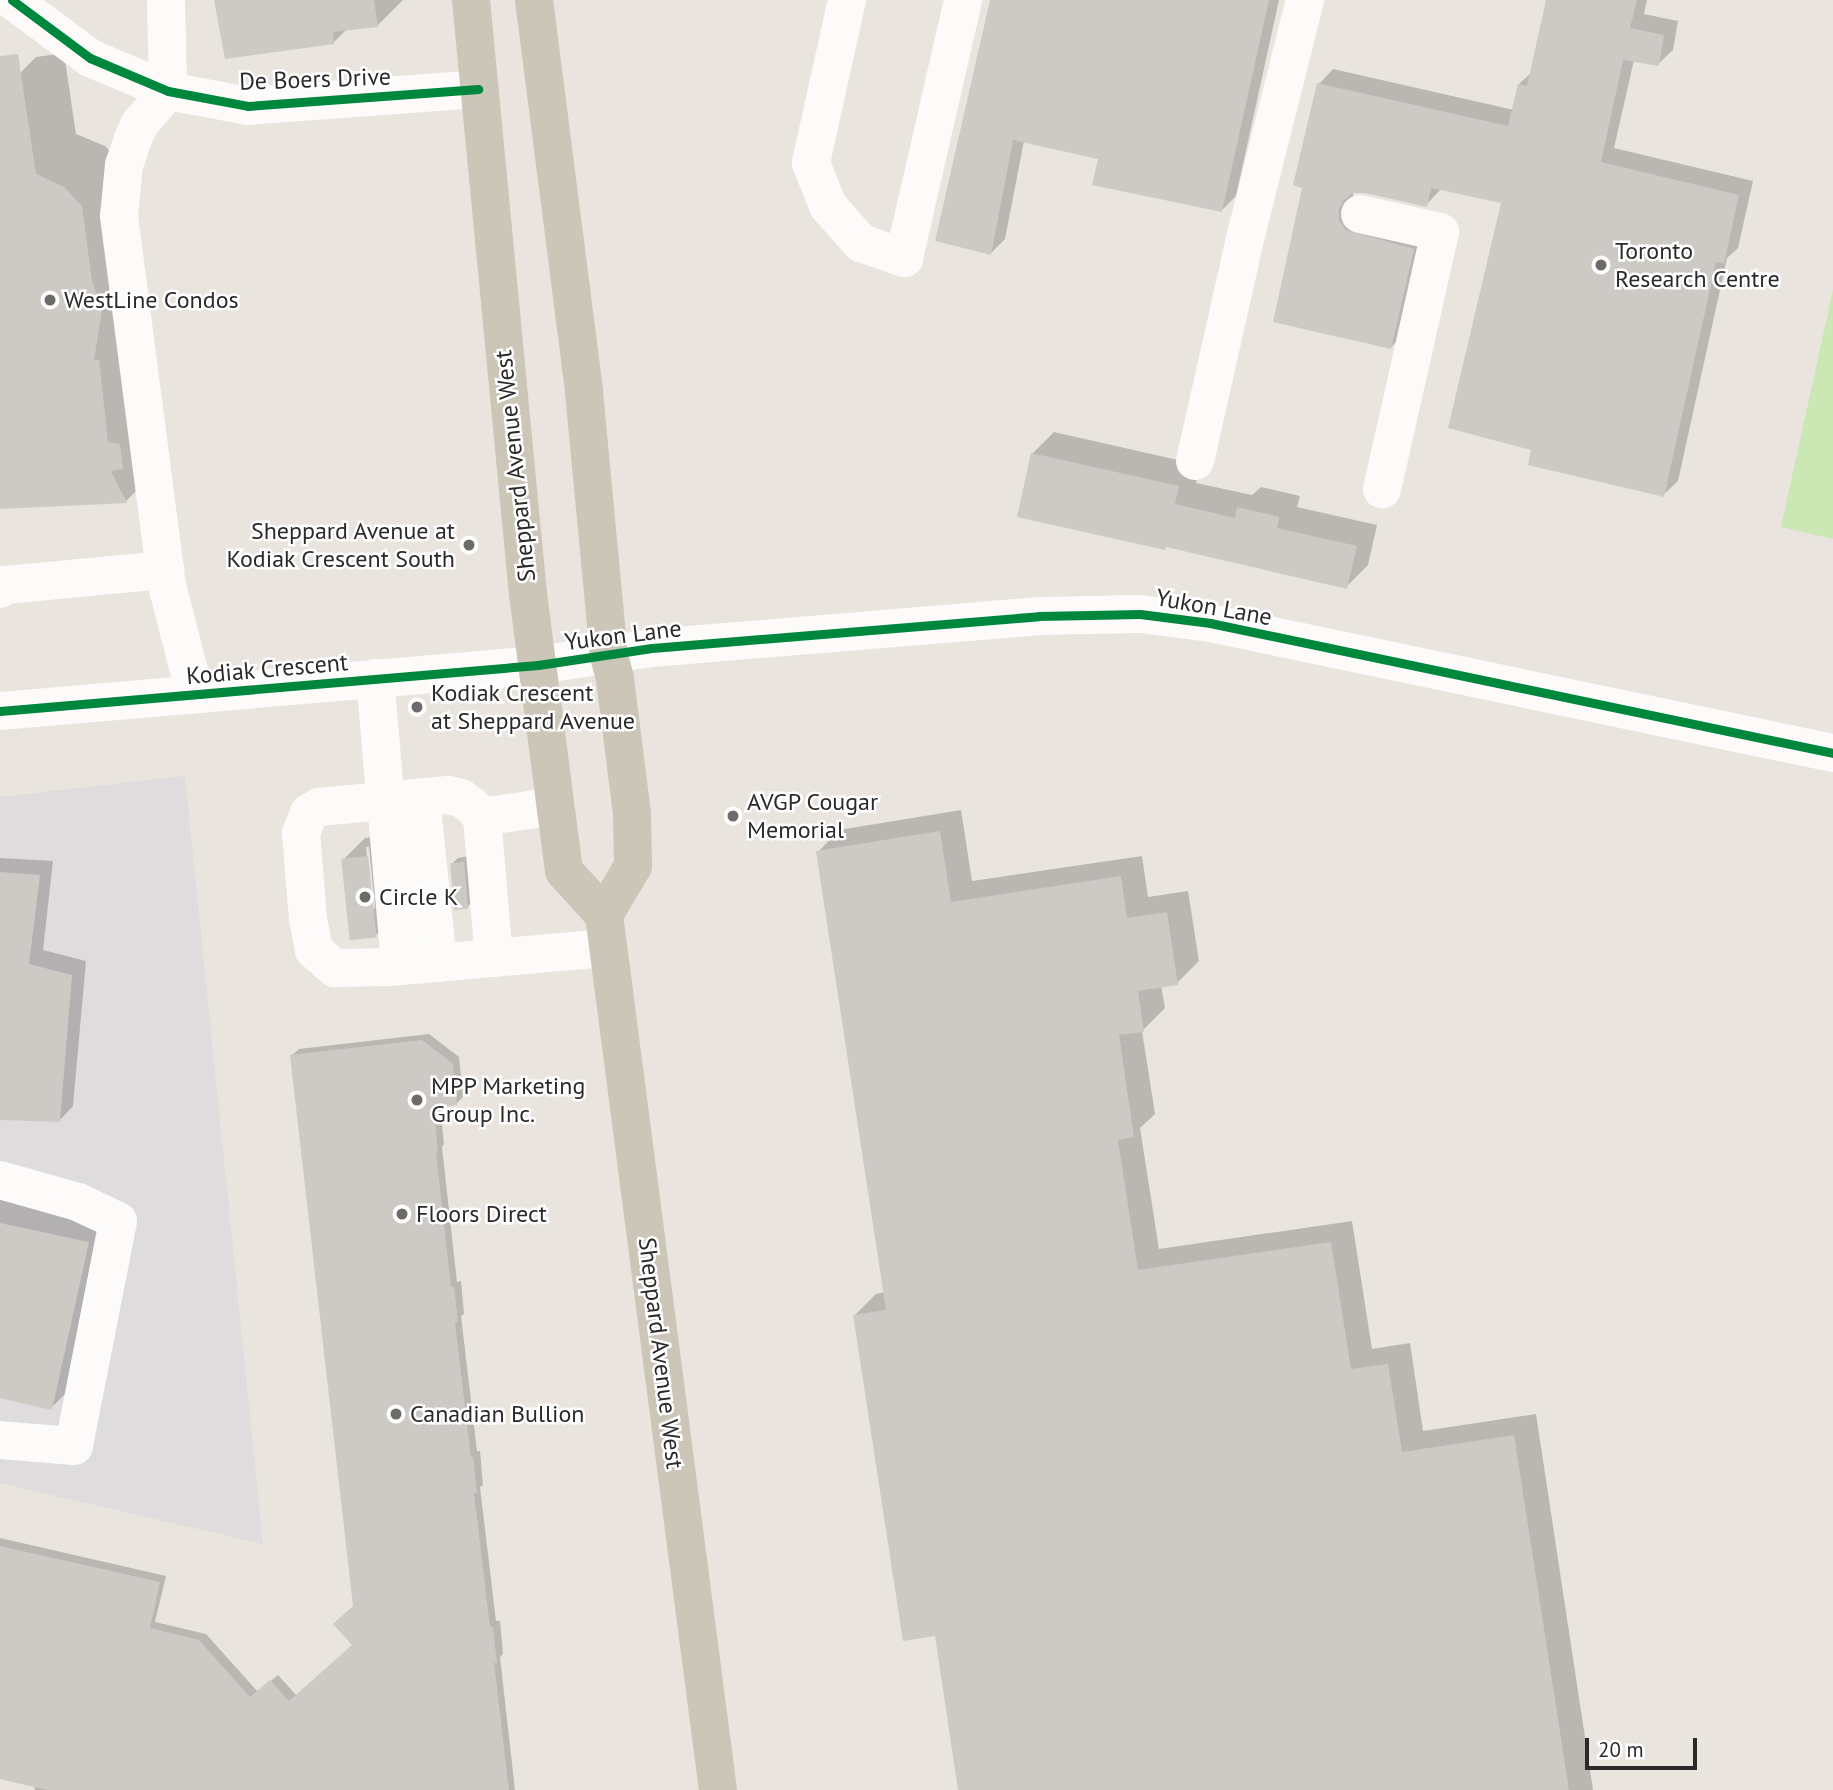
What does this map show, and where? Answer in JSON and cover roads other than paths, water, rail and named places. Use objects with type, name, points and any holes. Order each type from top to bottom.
[{"type":"main road","name":"Sheppard Avenue West","points":[[471,0],[538,665],[564,872],[606,932],[718,1790]]},
{"type":"main road","points":[[534,0],[584,392],[609,656],[615,679],[632,814],[633,866],[606,932]]},
{"type":"street","name":"De Boers Drive","points":[[12,0],[90,58],[167,91],[247,106],[478,89]]},
{"type":"street","points":[[166,0],[167,91],[139,125],[124,165],[119,216],[165,570],[195,694]]},
{"type":"street","points":[[848,0],[811,163],[828,205],[861,243],[904,258],[963,0]]},
{"type":"street","points":[[1195,461],[1244,243],[1305,0]]},
{"type":"street","points":[[1360,214],[1440,232],[1382,490]]},
{"type":"street","points":[[0,589],[5,585],[165,570]]},
{"type":"street","name":"Yukon Lane","points":[[538,665],[652,648],[1039,616],[1140,614],[1210,623],[1833,753]]},
{"type":"street","name":"Kodiak Crescent","points":[[0,711],[538,665]]},
{"type":"street","points":[[376,678],[405,799],[438,963]]},
{"type":"street","points":[[494,958],[482,817],[461,798],[448,795],[319,807],[304,821],[301,833],[314,950],[335,968],[494,958],[606,932]]},
{"type":"street","points":[[400,966],[405,799]]},
{"type":"street","points":[[482,817],[556,806]]},
{"type":"street","points":[[0,1180],[78,1202],[118,1221],[74,1446],[0,1440]]},
{"type":"place","name":"Toronto Research Centre","points":[[1601,265]]},
{"type":"place","name":"WestLine Condos","points":[[50,300]]},
{"type":"place","name":"Sheppard Avenue at Kodiak Crescent South","points":[[469,545]]},
{"type":"place","name":"Kodiak Crescent at Sheppard Avenue","points":[[417,707]]},
{"type":"place","name":"AVGP Cougar Memorial","points":[[733,816]]},
{"type":"place","name":"Circle K","points":[[365,897]]},
{"type":"place","name":"MPP Marketing Group Inc.","points":[[417,1100]]},
{"type":"place","name":"Floors Direct","points":[[402,1214]]},
{"type":"place","name":"Canadian Bullion","points":[[396,1414]]}]
